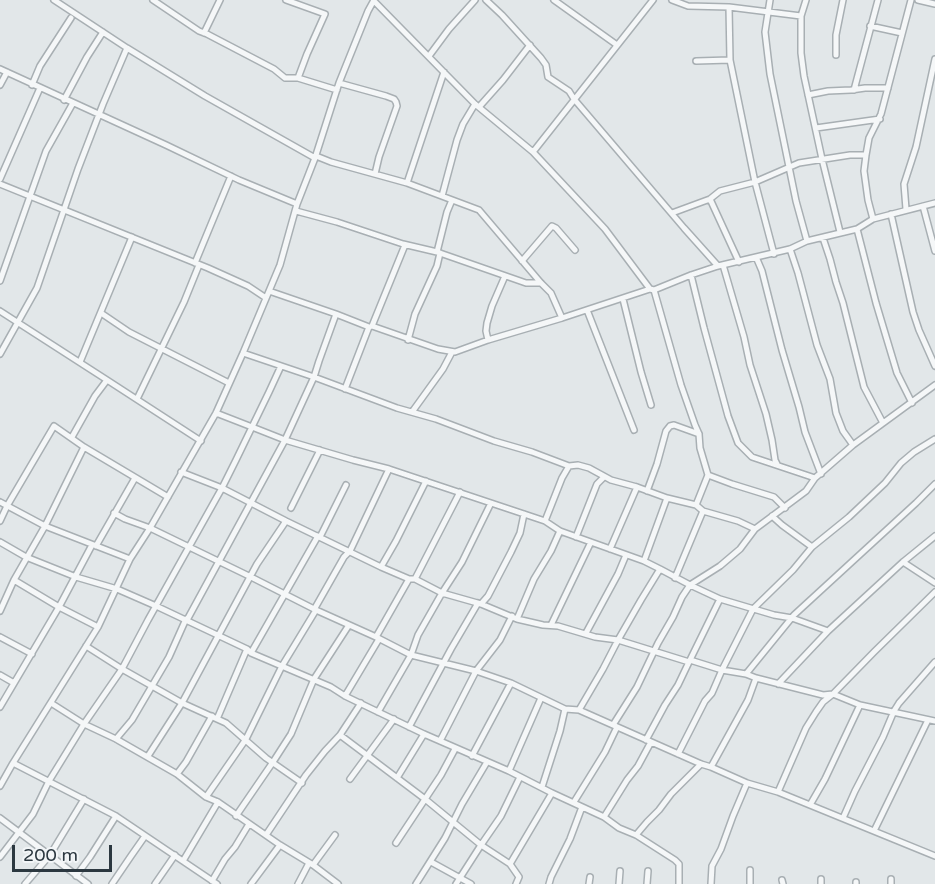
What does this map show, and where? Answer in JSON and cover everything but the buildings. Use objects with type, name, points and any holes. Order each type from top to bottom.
[{"type":"street","points":[[54,0],[214,101],[316,157],[407,183],[479,210],[551,293],[562,318]]},
{"type":"street","points":[[153,0],[204,33],[274,69],[285,78],[298,78],[337,90]]},
{"type":"street","points":[[204,33],[220,0]]},
{"type":"street","points":[[286,0],[325,14],[298,78]]},
{"type":"street","points":[[0,786],[98,627],[130,559],[216,413],[284,254],[297,204],[316,157],[339,83],[374,0],[477,105],[533,152],[605,229],[652,290],[694,426],[699,434],[700,448],[708,475],[696,505]]},
{"type":"street","points":[[429,56],[475,0]]},
{"type":"street","points":[[486,0],[530,45],[546,65],[552,81],[565,87],[672,213],[721,265],[744,337],[777,464]]},
{"type":"street","points":[[554,0],[617,45]]},
{"type":"street","points":[[533,152],[653,0]]},
{"type":"street","points":[[672,0],[688,6],[801,16]]},
{"type":"street","points":[[770,0],[765,32],[770,74],[788,167],[807,241]]},
{"type":"street","points":[[806,0],[801,16],[800,46],[808,95],[840,232]]},
{"type":"street","points":[[836,55],[836,35],[843,0]]},
{"type":"street","points":[[854,90],[878,0]]},
{"type":"street","points":[[873,219],[864,171],[866,155],[869,138],[880,119],[910,0]]},
{"type":"street","points":[[918,0],[935,4]]},
{"type":"street","points":[[729,8],[730,60],[755,182],[774,254]]},
{"type":"street","points":[[32,85],[40,66],[71,18]]},
{"type":"street","points":[[870,26],[902,33]]},
{"type":"street","points":[[64,100],[103,32]]},
{"type":"street","points":[[442,196],[463,124],[477,105],[503,80],[530,45]]},
{"type":"street","points":[[0,354],[37,288],[99,115],[127,48]]},
{"type":"street","points":[[906,209],[904,184],[916,147],[935,59]]},
{"type":"street","points":[[696,61],[730,60]]},
{"type":"street","points":[[0,85],[3,71],[297,204]]},
{"type":"street","points":[[407,183],[444,72]]},
{"type":"street","points":[[339,83],[386,96],[396,102],[397,106],[375,174]]},
{"type":"street","points":[[0,178],[40,88]]},
{"type":"street","points":[[808,95],[828,91],[888,88]]},
{"type":"street","points":[[0,281],[46,151],[73,103]]},
{"type":"street","points":[[816,128],[880,119]]},
{"type":"street","points":[[672,213],[710,199],[720,191],[755,182],[799,163],[850,155],[866,155]]},
{"type":"street","points":[[137,399],[184,302],[231,176]]},
{"type":"street","points":[[0,184],[197,264],[248,286],[266,298]]},
{"type":"street","points":[[710,199],[739,262]]},
{"type":"street","points":[[408,340],[415,314],[437,266],[447,212],[452,200]]},
{"type":"street","points":[[269,291],[408,340],[455,352],[652,290],[721,265],[774,254],[807,241],[857,229],[873,219],[935,203]]},
{"type":"street","points":[[923,206],[935,251]]},
{"type":"street","points":[[296,211],[439,253],[526,283],[541,284]]},
{"type":"street","points":[[891,214],[912,312],[935,366]]},
{"type":"street","points":[[522,261],[552,226],[575,250]]},
{"type":"street","points":[[857,229],[897,373],[912,403]]},
{"type":"street","points":[[80,362],[132,237]]},
{"type":"street","points":[[823,238],[843,303],[864,387],[883,423]]},
{"type":"street","points":[[345,389],[405,244]]},
{"type":"street","points":[[790,249],[817,345],[830,379],[836,413],[843,431],[853,445]]},
{"type":"street","points":[[756,257],[818,476]]},
{"type":"street","points":[[691,275],[725,406],[737,440],[752,457],[818,476]]},
{"type":"street","points":[[488,340],[487,323],[505,276]]},
{"type":"street","points":[[623,299],[651,405]]},
{"type":"street","points":[[587,310],[634,430]]},
{"type":"street","points":[[0,311],[201,441]]},
{"type":"street","points":[[101,313],[129,332],[229,383]]},
{"type":"street","points":[[116,739],[132,720],[169,657],[186,620],[220,562],[285,440],[314,377],[336,314]]},
{"type":"street","points":[[411,412],[440,374],[452,352]]},
{"type":"street","points":[[243,353],[569,466],[578,465],[589,468],[611,480],[696,505],[703,511],[738,521],[755,529]]},
{"type":"street","points":[[0,857],[33,814],[49,781],[84,724],[122,669],[222,488],[281,366]]},
{"type":"street","points":[[72,437],[95,396],[107,380]]},
{"type":"street","points":[[574,802],[605,752],[615,726],[690,585],[740,549],[755,529],[807,491],[818,476],[853,445],[935,385]]},
{"type":"street","points":[[216,413],[285,440],[389,469],[545,521],[560,531],[644,561],[720,599],[792,618],[828,631]]},
{"type":"street","points":[[647,491],[669,426],[674,425],[699,434]]},
{"type":"street","points":[[0,521],[54,426],[84,447],[168,497]]},
{"type":"street","points":[[678,754],[705,701],[712,693],[753,609],[793,570],[812,547],[849,518],[914,452],[935,439]]},
{"type":"street","points":[[1,606],[45,526],[84,447]]},
{"type":"street","points":[[291,508],[320,450]]},
{"type":"street","points":[[545,521],[569,466]]},
{"type":"street","points":[[206,797],[246,739],[282,666],[344,557],[350,551],[389,469]]},
{"type":"street","points":[[181,472],[222,488],[381,567],[442,593],[514,617],[595,637],[618,640],[654,652],[778,684],[822,695],[833,694],[860,705],[932,721],[874,831]]},
{"type":"street","points":[[708,475],[774,497],[785,508]]},
{"type":"street","points":[[576,537],[597,484],[604,477]]},
{"type":"street","points":[[0,707],[135,478]]},
{"type":"street","points":[[381,567],[426,481]]},
{"type":"street","points":[[746,674],[792,618],[935,484]]},
{"type":"street","points":[[177,774],[214,717],[249,651],[319,536],[346,485]]},
{"type":"street","points":[[610,549],[637,487]]},
{"type":"street","points":[[345,696],[460,492]]},
{"type":"street","points":[[644,561],[667,498]]},
{"type":"street","points":[[0,502],[45,526],[130,559]]},
{"type":"street","points":[[378,712],[411,655],[418,635],[462,562],[491,503]]},
{"type":"street","points":[[675,578],[703,511]]},
{"type":"street","points":[[114,513],[150,528],[411,655],[476,671],[511,683],[565,709],[579,710],[701,765],[778,792],[935,856]]},
{"type":"street","points":[[409,727],[444,663],[479,604],[488,596],[512,552],[520,533],[524,514]]},
{"type":"street","points":[[772,516],[812,547]]},
{"type":"street","points":[[148,756],[182,703],[257,564],[285,521]]},
{"type":"street","points":[[440,741],[476,671],[514,617],[560,531]]},
{"type":"street","points":[[778,684],[828,631],[903,562],[935,536]]},
{"type":"street","points":[[0,542],[26,557],[76,577],[117,589],[156,606],[331,687],[455,749],[508,771],[604,817],[679,864],[679,884]]},
{"type":"street","points":[[551,625],[591,542]]},
{"type":"street","points":[[586,633],[626,555]]},
{"type":"street","points":[[903,562],[935,583]]},
{"type":"street","points":[[579,710],[660,569]]},
{"type":"street","points":[[14,580],[98,627]]},
{"type":"street","points":[[778,792],[806,728],[823,702],[935,592]]},
{"type":"street","points":[[604,817],[638,766],[665,705],[678,685],[720,599]]},
{"type":"street","points":[[236,816],[291,734],[314,679],[349,625]]},
{"type":"street","points":[[0,637],[32,654]]},
{"type":"street","points":[[86,646],[151,686],[226,723],[266,758],[302,783]]},
{"type":"street","points":[[843,819],[894,711],[935,662]]},
{"type":"street","points":[[0,675],[14,683]]},
{"type":"street","points":[[711,767],[748,700],[756,678]]},
{"type":"street","points":[[472,756],[511,683]]},
{"type":"street","points":[[508,771],[541,698]]},
{"type":"street","points":[[51,703],[84,724],[148,756],[177,774],[206,797],[218,802],[338,884]]},
{"type":"street","points":[[266,835],[325,750],[340,735],[362,704]]},
{"type":"street","points":[[810,805],[860,705]]},
{"type":"street","points":[[542,787],[565,709]]},
{"type":"street","points":[[350,779],[394,719]]},
{"type":"street","points":[[397,778],[424,734]]},
{"type":"street","points":[[340,735],[510,864],[519,877],[516,884]]},
{"type":"street","points":[[396,843],[441,775],[455,749]]},
{"type":"street","points":[[416,884],[487,762]]},
{"type":"street","points":[[13,763],[116,816],[215,882],[225,859],[249,824]]},
{"type":"street","points":[[636,835],[701,765]]},
{"type":"street","points":[[456,884],[501,816],[520,777]]},
{"type":"street","points":[[711,884],[712,866],[747,783]]},
{"type":"street","points":[[510,864],[552,793]]},
{"type":"street","points":[[25,884],[50,855],[84,799]]},
{"type":"street","points":[[183,861],[218,802]]},
{"type":"street","points":[[549,884],[582,807]]},
{"type":"street","points":[[76,876],[116,816]]},
{"type":"street","points":[[0,818],[87,884]]},
{"type":"street","points":[[112,884],[145,836]]},
{"type":"street","points":[[298,884],[311,864],[335,836]]},
{"type":"street","points":[[252,884],[280,845]]},
{"type":"street","points":[[155,884],[175,855]]},
{"type":"street","points":[[430,862],[471,884]]},
{"type":"street","points":[[750,870],[750,884]]},
{"type":"street","points":[[619,884],[620,871]]},
{"type":"street","points":[[647,884],[648,872]]}]
